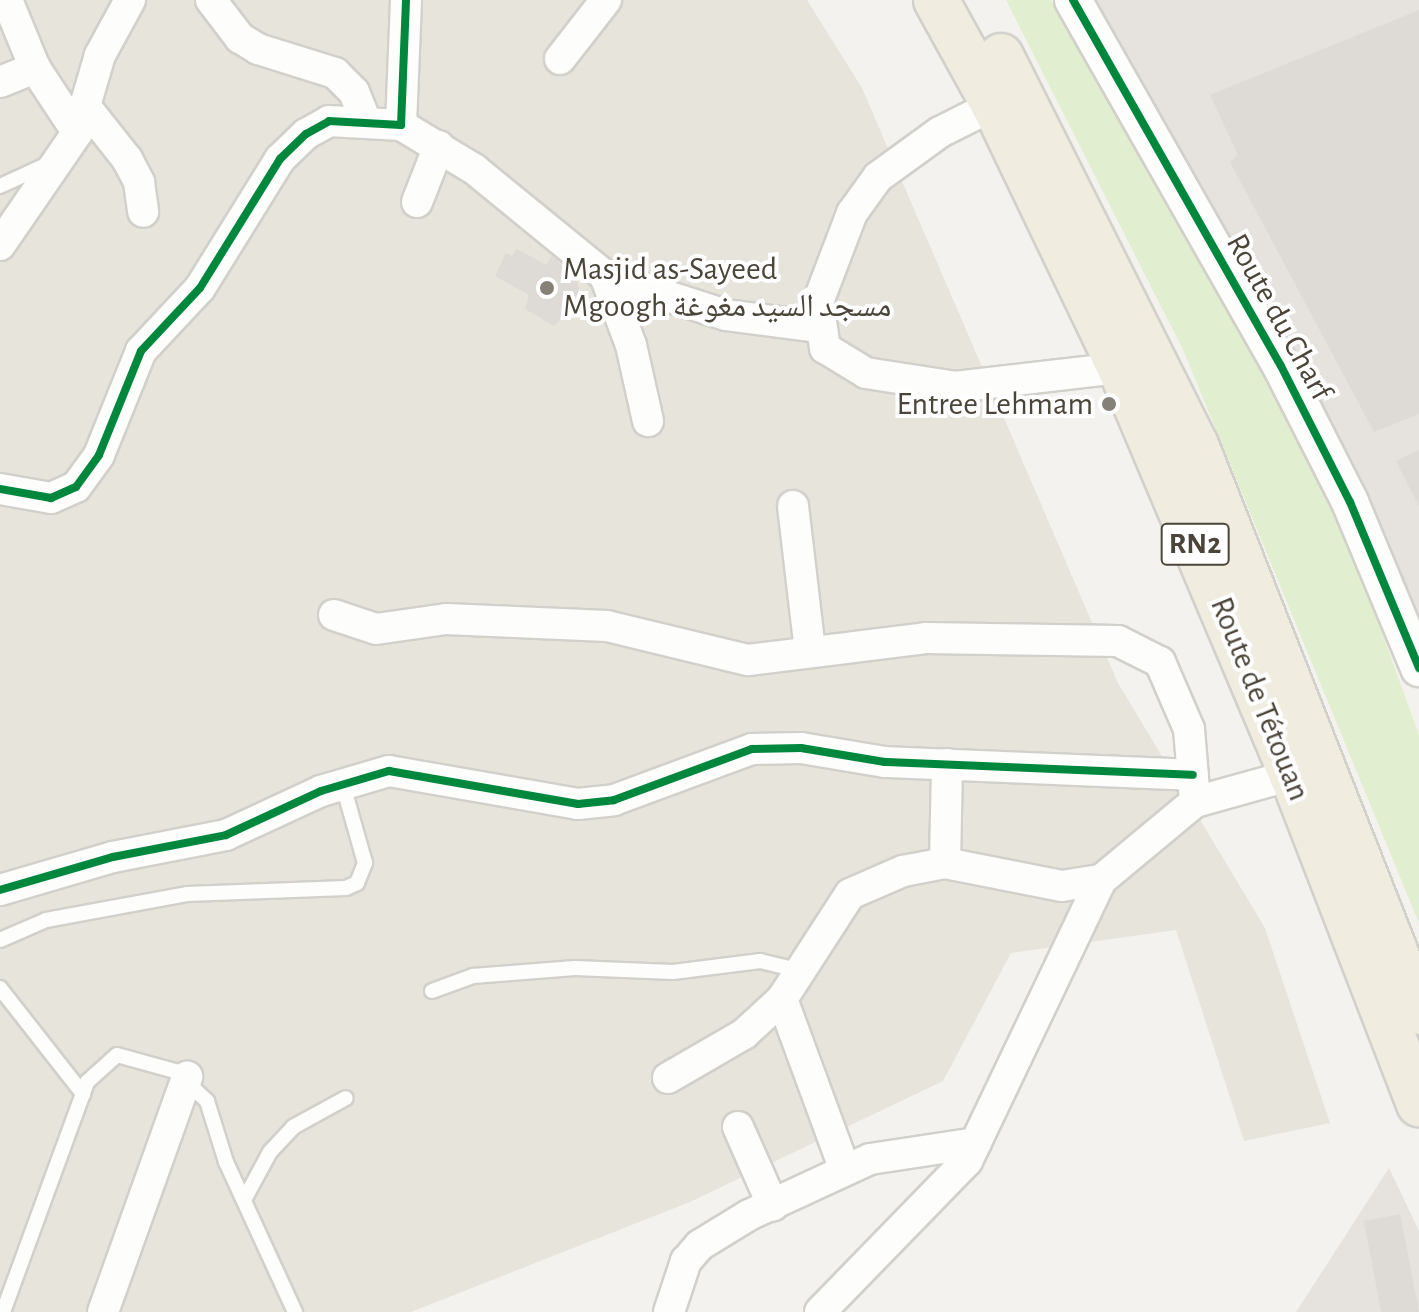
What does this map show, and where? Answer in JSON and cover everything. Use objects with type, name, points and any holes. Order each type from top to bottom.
[{"type":"highway","name":"Route de Tétouan","points":[[936,0],[994,105],[1120,368],[1292,775],[1419,1104]]},
{"type":"highway","name":"Route de Tétouan","points":[[969,0],[1043,131],[1196,445],[1419,1012]]},
{"type":"street","points":[[7,0],[35,68],[83,124],[127,159],[139,182],[143,212]]},
{"type":"street","points":[[0,245],[83,124],[91,78],[130,0]]},
{"type":"street","points":[[211,0],[240,38],[258,49],[335,73],[354,92],[365,119]]},
{"type":"street","points":[[401,125],[406,0]]},
{"type":"street","points":[[560,59],[606,0]]},
{"type":"street","name":"Route du Charf","points":[[1073,0],[1281,366],[1350,502],[1419,666]]},
{"type":"street","points":[[0,82],[35,68]]},
{"type":"street","points":[[994,105],[940,132],[878,177],[836,244],[818,327],[825,348],[847,367],[955,387],[1120,368]]},
{"type":"street","points":[[0,489],[51,498],[76,487],[99,455],[141,351],[200,288],[280,159],[329,121],[365,119],[401,125],[439,146],[605,276],[726,315],[818,327]]},
{"type":"street","points":[[417,202],[439,146]]},
{"type":"street","points":[[605,276],[631,345],[648,421]]},
{"type":"street","points":[[793,506],[810,650]]},
{"type":"street","points":[[334,615],[376,629],[446,619],[607,626],[748,660],[926,638],[1075,636],[1131,645],[1160,662],[1189,729],[1194,788]]},
{"type":"street","points":[[0,890],[113,857],[226,835],[343,785],[389,771],[578,804],[614,800],[752,749],[801,748],[885,762],[947,764],[1194,788],[1292,775]]},
{"type":"street","points":[[945,863],[947,764]]},
{"type":"street","points":[[820,1312],[840,1285],[927,1206],[976,1143],[1101,880],[1194,788]]},
{"type":"street","points":[[668,1078],[744,1034],[782,999],[850,894],[903,871],[945,863],[1062,886],[1101,880]]},
{"type":"street","points":[[782,999],[845,1170]]},
{"type":"street","points":[[103,1312],[187,1077]]},
{"type":"street","points":[[738,1127],[773,1206]]},
{"type":"street","points":[[669,1312],[686,1261],[700,1245],[870,1159],[976,1143]]},
{"type":"lane","points":[[0,186],[58,160]]},
{"type":"lane","points":[[0,940],[46,920],[187,894],[346,888],[357,883],[365,863],[343,785]]},
{"type":"lane","points":[[432,991],[473,976],[575,968],[673,972],[760,961],[802,971]]},
{"type":"lane","points":[[0,988],[83,1094]]},
{"type":"lane","points":[[3,1312],[83,1094],[94,1071],[117,1055],[187,1077],[217,1118],[226,1162],[295,1312]]},
{"type":"lane","points":[[244,1200],[270,1152],[293,1127],[346,1098]]},
{"type":"shaded area","points":[[0,0],[807,0],[862,88],[1118,683],[1265,928],[1330,1123],[1244,1141],[1176,930],[1011,953],[943,1081],[690,1202],[411,1312],[0,1312]]},
{"type":"shaded area","points":[[1086,0],[1419,0],[1419,635]]},
{"type":"shaded area","points":[[1389,1168],[1419,1231],[1419,1312],[1296,1312]]},
{"type":"green space","points":[[1006,0],[1051,0],[1328,484],[1419,735],[1419,923],[1184,352]]},
{"type":"building","points":[[1419,10],[1419,414],[1374,432],[1230,162],[1238,155],[1210,95]]},
{"type":"building","name":"Masjid as-Sayeed Mgoogh مسجد السيد مغوغة","points":[[517,249],[546,265],[552,256],[577,281],[581,300],[554,326],[525,309],[529,295],[495,276],[506,253],[512,256]]},
{"type":"building","points":[[1419,450],[1419,507],[1396,461]]},
{"type":"building","points":[[1400,1214],[1419,1312],[1381,1312],[1364,1221]]},
{"type":"cycle path","points":[[0,489],[51,498],[76,487],[99,455],[141,351],[200,288],[280,159],[306,134],[329,121],[401,125],[406,0]]},
{"type":"cycle path","points":[[1073,0],[1281,366],[1350,502],[1419,668]]},
{"type":"cycle path","points":[[0,890],[113,857],[226,835],[321,791],[389,771],[578,804],[614,800],[752,749],[801,748],[885,762],[1193,775]]},
{"type":"place","name":"Masjid as-Sayeed Mgoogh مسجد السيد مغوغة","points":[[547,288]]},
{"type":"place","name":"Entree Lehmam","points":[[1109,404]]}]
